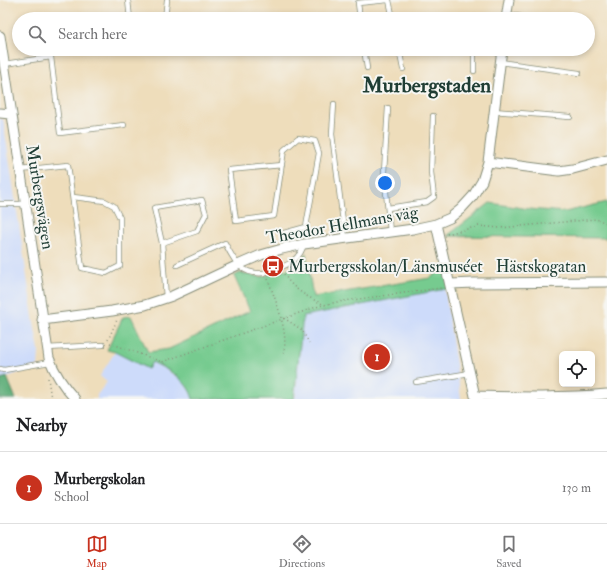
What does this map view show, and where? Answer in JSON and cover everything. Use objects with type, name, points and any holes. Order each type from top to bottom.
[{"type":"street","points":[[507,12],[509,0]]},
{"type":"street","name":"Murbergsvägen","points":[[0,36],[47,348],[54,373],[64,388],[75,399]]},
{"type":"street","name":"Theodor Hellmans väg","points":[[42,320],[145,305],[166,298],[261,255],[287,248],[304,244],[436,224],[450,218],[473,196],[482,181],[488,162],[493,111],[501,56]]},
{"type":"street","points":[[0,113],[11,114]]},
{"type":"street","points":[[488,162],[559,171],[607,160]]},
{"type":"street","points":[[436,224],[451,284],[475,398],[607,394]]},
{"type":"street","name":"Hästskogatan","points":[[451,284],[607,282]]},
{"type":"lane","points":[[128,0],[129,12]]},
{"type":"lane","points":[[166,12],[167,0]]},
{"type":"lane","points":[[359,12],[358,3],[389,0],[392,12]]},
{"type":"lane","points":[[365,56],[367,68]]},
{"type":"lane","points":[[400,56],[403,69]]},
{"type":"lane","points":[[474,56],[474,71]]},
{"type":"lane","points":[[4,64],[51,58],[60,133],[124,125]]},
{"type":"lane","points":[[500,62],[580,73]]},
{"type":"lane","points":[[334,104],[332,134],[345,238]]},
{"type":"lane","points":[[388,108],[384,172],[390,232]]},
{"type":"lane","points":[[493,111],[570,117]]},
{"type":"lane","points":[[388,208],[427,202],[434,197],[431,172],[433,116]]},
{"type":"lane","points":[[282,165],[229,170],[236,221],[274,216],[282,165],[284,150],[298,138],[315,141],[318,153],[306,227],[284,233],[287,248]]},
{"type":"lane","points":[[20,170],[68,164],[82,268],[106,273],[120,266],[120,218],[114,206],[105,201],[73,197]]},
{"type":"lane","points":[[162,243],[197,231],[206,214],[202,200],[154,208],[162,243],[166,298]]},
{"type":"lane","points":[[0,204],[25,204]]},
{"type":"lane","points":[[177,265],[224,243],[238,265],[243,269],[258,273],[266,272],[292,263],[302,250],[304,244]]},
{"type":"lane","points":[[47,348],[103,345]]},
{"type":"lane","points":[[0,369],[4,370],[50,362]]},
{"type":"lane","points":[[416,382],[470,373]]},
{"type":"path","points":[[439,236],[479,226],[500,228],[596,219],[607,224]]},
{"type":"path","points":[[266,272],[281,319],[285,340],[283,355]]},
{"type":"path","points":[[283,273],[289,282],[302,294],[325,305]]},
{"type":"path","points":[[122,309],[106,342],[162,362],[281,319],[325,305],[337,302],[440,288],[451,284]]},
{"type":"path","points":[[284,318],[302,330],[309,343]]},
{"type":"path","points":[[47,377],[51,399]]},
{"type":"shaded area","points":[[0,119],[3,119],[39,351],[38,366],[0,379]]},
{"type":"shaded area","points":[[445,289],[461,399],[295,399],[303,316]]},
{"type":"shaded area","points":[[115,352],[148,369],[152,362],[165,369],[183,381],[193,399],[97,399],[97,395],[107,382],[100,376]]},
{"type":"green space","points":[[607,202],[607,238],[447,236],[490,203],[529,209],[565,212]]},
{"type":"green space","points":[[306,253],[313,297],[430,278],[445,268],[449,283],[457,292],[445,289],[303,316],[294,399],[193,399],[187,386],[177,376],[165,368],[152,362],[148,369],[115,352],[107,350],[123,317],[131,316],[148,352],[169,349],[250,311],[234,276],[240,273],[261,277],[291,268]]},
{"type":"green space","points":[[7,377],[16,399],[0,399],[0,379]]},
{"type":"place","name":"Murbergsskolan/Länsmuséet","points":[[273,266]]},
{"type":"place","name":"Murbergskolan","points":[[377,357]]},
{"type":"district","name":"Murbergstaden","points":[[427,85]]}]
